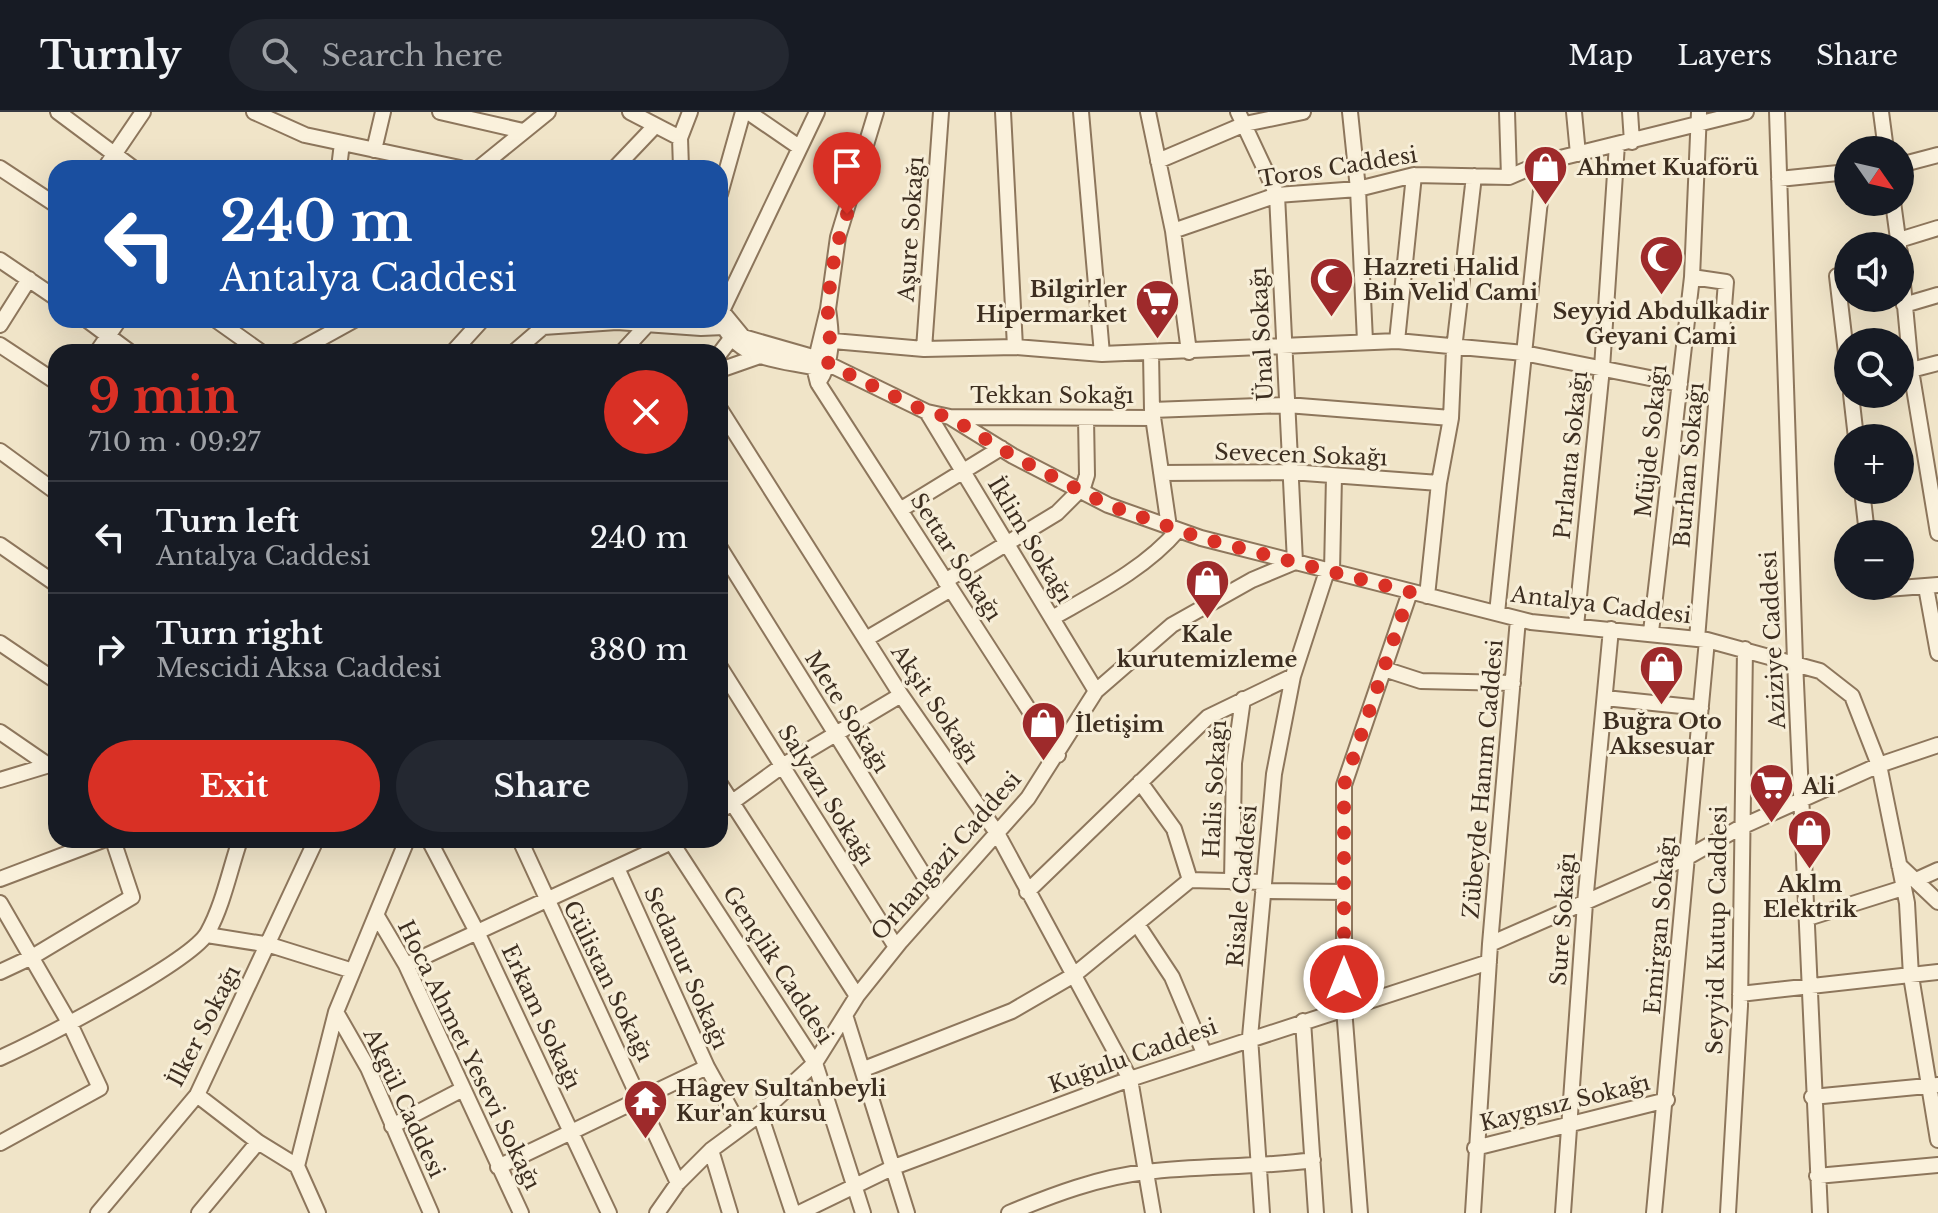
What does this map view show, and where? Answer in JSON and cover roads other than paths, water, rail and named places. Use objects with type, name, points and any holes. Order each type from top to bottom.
[{"type":"street","points":[[58,112],[122,160]]},
{"type":"street","points":[[111,160],[143,112]]},
{"type":"street","points":[[254,112],[305,135],[422,160]]},
{"type":"street","points":[[374,150],[383,112]]},
{"type":"street","points":[[440,112],[523,131]]},
{"type":"street","points":[[489,160],[548,112]]},
{"type":"street","points":[[630,112],[680,138]]},
{"type":"street","points":[[681,160],[680,138],[690,112]]},
{"type":"street","points":[[728,168],[745,112],[799,147]]},
{"type":"street","points":[[728,326],[799,147],[817,112]]},
{"type":"street","points":[[820,368],[838,237],[876,112]]},
{"type":"street","name":"Aşure Sokağı","points":[[924,349],[941,112]]},
{"type":"street","points":[[1003,112],[1015,347]]},
{"type":"street","points":[[1081,112],[1102,354]]},
{"type":"street","points":[[1148,112],[1173,231],[1189,352]]},
{"type":"street","points":[[1158,161],[1241,118],[1303,112]]},
{"type":"street","points":[[1350,112],[1358,189],[1365,341]]},
{"type":"street","points":[[1507,112],[1509,177]]},
{"type":"street","points":[[1574,112],[1578,154]]},
{"type":"street","name":"Pırlanta Sokağı","points":[[1576,626],[1630,112]]},
{"type":"street","name":"Toros Caddesi","points":[[1173,231],[1277,195],[1358,189],[1414,175],[1509,177],[1544,162],[1625,143],[1699,118],[1746,112]]},
{"type":"street","name":"Aziziye Caddesi","points":[[1777,112],[1795,661],[1811,987],[1812,1097],[1820,1213]]},
{"type":"street","points":[[1881,112],[1884,136]]},
{"type":"street","name":"Ünal Sokağı","points":[[1241,118],[1277,195],[1295,562]]},
{"type":"street","name":"Müjde Sokağı","points":[[1651,632],[1692,277],[1699,118]]},
{"type":"street","points":[[623,160],[654,127]]},
{"type":"street","points":[[340,160],[342,143]]},
{"type":"street","points":[[1914,161],[1938,155]]},
{"type":"street","name":"Zübeyde Hanım Caddesi","points":[[1497,613],[1544,162]]},
{"type":"street","points":[[0,168],[48,200]]},
{"type":"street","points":[[1779,179],[1834,173]]},
{"type":"street","points":[[1397,341],[1414,175]]},
{"type":"street","points":[[1427,596],[1439,483],[1451,418],[1454,349],[1474,176]]},
{"type":"street","points":[[1914,239],[1938,228]]},
{"type":"street","points":[[0,260],[48,292]]},
{"type":"street","name":"Burhan Sokağı","points":[[1692,277],[1726,282],[1702,640]]},
{"type":"street","points":[[0,325],[29,279]]},
{"type":"street","points":[[1914,302],[1938,295]]},
{"type":"street","points":[[820,368],[833,341],[828,309]]},
{"type":"street","name":"Antalya Caddesi","points":[[728,326],[760,356],[820,368]]},
{"type":"street","name":"Antalya Caddesi","points":[[728,326],[927,412],[950,417],[1108,505],[1174,529],[1518,619],[1702,640],[1795,661],[1820,671],[1852,696],[1879,765],[1899,865],[1909,884],[1907,903],[1911,976],[1933,1086],[1938,1140]]},
{"type":"street","points":[[98,328],[119,344]]},
{"type":"street","points":[[102,344],[114,328]]},
{"type":"street","points":[[227,328],[250,344]]},
{"type":"street","points":[[307,344],[330,328]]},
{"type":"street","points":[[460,344],[475,328]]},
{"type":"street","points":[[523,344],[542,328]]},
{"type":"street","points":[[629,344],[644,328]]},
{"type":"street","points":[[833,341],[924,349],[1015,347],[1102,354],[1397,341],[1454,349],[1524,353],[1680,384]]},
{"type":"street","points":[[0,345],[48,377]]},
{"type":"street","points":[[1052,618],[1110,585],[1155,554],[1174,529],[1161,473],[1153,414],[1151,353]]},
{"type":"street","points":[[728,366],[760,356]]},
{"type":"street","points":[[1914,369],[1938,363]]},
{"type":"street","name":"Settar Sokağı","points":[[820,368],[900,510],[1058,755]]},
{"type":"street","points":[[1914,384],[1933,475],[1938,533]]},
{"type":"street","name":"Tekkan Sokağı","points":[[950,417],[1086,418],[1287,405],[1451,418]]},
{"type":"street","name":"İklim Sokağı","points":[[927,412],[1096,691]]},
{"type":"street","points":[[866,639],[1006,543],[1057,513],[1081,491],[1087,475],[1086,418]]},
{"type":"street","name":"Akşit Sokağı","points":[[728,422],[901,695],[997,833],[1130,1079],[1153,1213]]},
{"type":"street","points":[[900,510],[1001,448]]},
{"type":"street","points":[[0,451],[48,486]]},
{"type":"street","name":"Sevecen Sokağı","points":[[1161,473],[1291,472],[1439,483]]},
{"type":"street","name":"Risale Caddesi","points":[[1262,1213],[1250,1037],[1263,886],[1274,774],[1293,676],[1330,571],[1334,476]]},
{"type":"street","points":[[0,545],[48,578]]},
{"type":"street","name":"Mete Sokağı","points":[[728,561],[938,898]]},
{"type":"street","name":"Orhangazi Caddesi","points":[[657,1213],[678,1183],[711,1150],[760,1114],[815,1063],[857,996],[896,947],[1028,798],[1096,691],[1172,625],[1252,580],[1295,562]]},
{"type":"street","points":[[1932,586],[1938,653]]},
{"type":"street","points":[[1360,1213],[1344,1008],[1344,785],[1410,592]]},
{"type":"street","name":"Zübeyde Hanım Caddesi","points":[[1473,1213],[1490,944],[1518,619]]},
{"type":"street","name":"Sure Sokağı","points":[[1563,1213],[1585,903],[1611,629]]},
{"type":"street","name":"Emirgan Sokağı","points":[[1654,1213],[1667,1100],[1701,708],[1702,640]]},
{"type":"street","points":[[0,643],[48,676]]},
{"type":"street","name":"Seyyid Kutup Caddesi","points":[[1728,1213],[1740,994],[1745,649]]},
{"type":"street","points":[[1384,669],[1421,681],[1513,683]]},
{"type":"street","points":[[1027,892],[1208,717],[1293,676]]},
{"type":"street","name":"Salyazı Sokağı","points":[[728,680],[896,947]]},
{"type":"street","points":[[728,806],[782,766],[901,695]]},
{"type":"street","points":[[1605,698],[1701,708]]},
{"type":"street","name":"Halis Sokağı","points":[[1232,882],[1234,763],[1243,699]]},
{"type":"street","points":[[0,732],[48,762]]},
{"type":"street","points":[[1490,944],[1688,857],[1741,827],[1879,765],[1938,745]]},
{"type":"street","points":[[4,773],[48,765]]},
{"type":"street","points":[[1140,782],[1174,829],[1190,880]]},
{"type":"street","points":[[728,810],[857,996]]},
{"type":"street","points":[[0,879],[82,848]]},
{"type":"street","points":[[0,972],[32,957],[132,897],[116,848]]},
{"type":"street","points":[[0,1058],[70,1024],[176,959],[207,935],[237,848]]},
{"type":"street","name":"İlker Sokağı","points":[[98,1213],[197,1095],[270,945],[312,848]]},
{"type":"street","points":[[297,1166],[336,1012],[404,848]]},
{"type":"street","name":"Erkam Sokağı","points":[[433,848],[477,932],[609,1213]]},
{"type":"street","name":"Gülistan Sokağı","points":[[523,848],[546,903],[678,1183]]},
{"type":"street","points":[[406,965],[546,903],[658,848]]},
{"type":"street","name":"Gençlik Caddesi","points":[[677,848],[815,1063],[863,1213]]},
{"type":"street","name":"Sedanur Sokağı","points":[[617,868],[707,1067],[741,1128]]},
{"type":"street","points":[[1808,918],[1909,884],[1938,870]]},
{"type":"street","points":[[864,1069],[1012,1011],[1074,975],[1190,880],[1344,892]]},
{"type":"street","points":[[1909,884],[1938,902]]},
{"type":"street","points":[[0,903],[70,1024],[100,1088],[0,1143]]},
{"type":"street","name":"Hoca Ahmet Yesevi Sokağı","points":[[377,916],[406,965],[521,1213]]},
{"type":"street","points":[[1137,924],[1172,977],[1204,1053]]},
{"type":"street","points":[[207,935],[270,945],[353,971]]},
{"type":"street","name":"Kuğulu Caddesi","points":[[796,1213],[894,1167],[1130,1079],[1250,1037],[1489,962]]},
{"type":"street","points":[[1740,994],[1938,972]]},
{"type":"street","name":"Akgül Caddesi","points":[[336,1012],[368,1068],[431,1213]]},
{"type":"street","points":[[846,1018],[907,1213]]},
{"type":"street","points":[[1303,1021],[1316,1213]]},
{"type":"street","points":[[498,1167],[641,1102],[707,1067]]},
{"type":"street","points":[[1812,1097],[1933,1086]]},
{"type":"street","points":[[392,1126],[463,1089]]},
{"type":"street","points":[[197,1095],[258,1142],[297,1166],[318,1213]]},
{"type":"street","name":"Kaygısız Sokağı","points":[[1475,1148],[1667,1100]]},
{"type":"street","points":[[760,1114],[796,1213]]},
{"type":"street","points":[[199,1213],[258,1142]]},
{"type":"street","points":[[711,1150],[730,1213]]},
{"type":"street","points":[[1009,1213],[1052,1195],[1144,1172],[1261,1168],[1313,1160]]},
{"type":"street","points":[[1817,1176],[1938,1165]]},
{"type":"place","name":"Ahmet Kuaförü","points":[[1546,206]]},
{"type":"place","name":"Seyyid Abdulkadir Geyani Cami","points":[[1661,297]]},
{"type":"place","name":"Hazreti Halid Bin Velid Cami","points":[[1332,319]]},
{"type":"place","name":"Bilgirler Hipermarket","points":[[1158,341]]},
{"type":"place","name":"Kale kurutemizleme","points":[[1207,620]]},
{"type":"place","name":"Buğra Oto Aksesuar","points":[[1662,707]]},
{"type":"place","name":"İletişim","points":[[1044,763]]},
{"type":"place","name":"Ali","points":[[1771,825]]},
{"type":"place","name":"Aklm Elektrik","points":[[1810,870]]},
{"type":"place","name":"Hagev Sultanbeyli Kur'an kursu","points":[[645,1140]]}]
